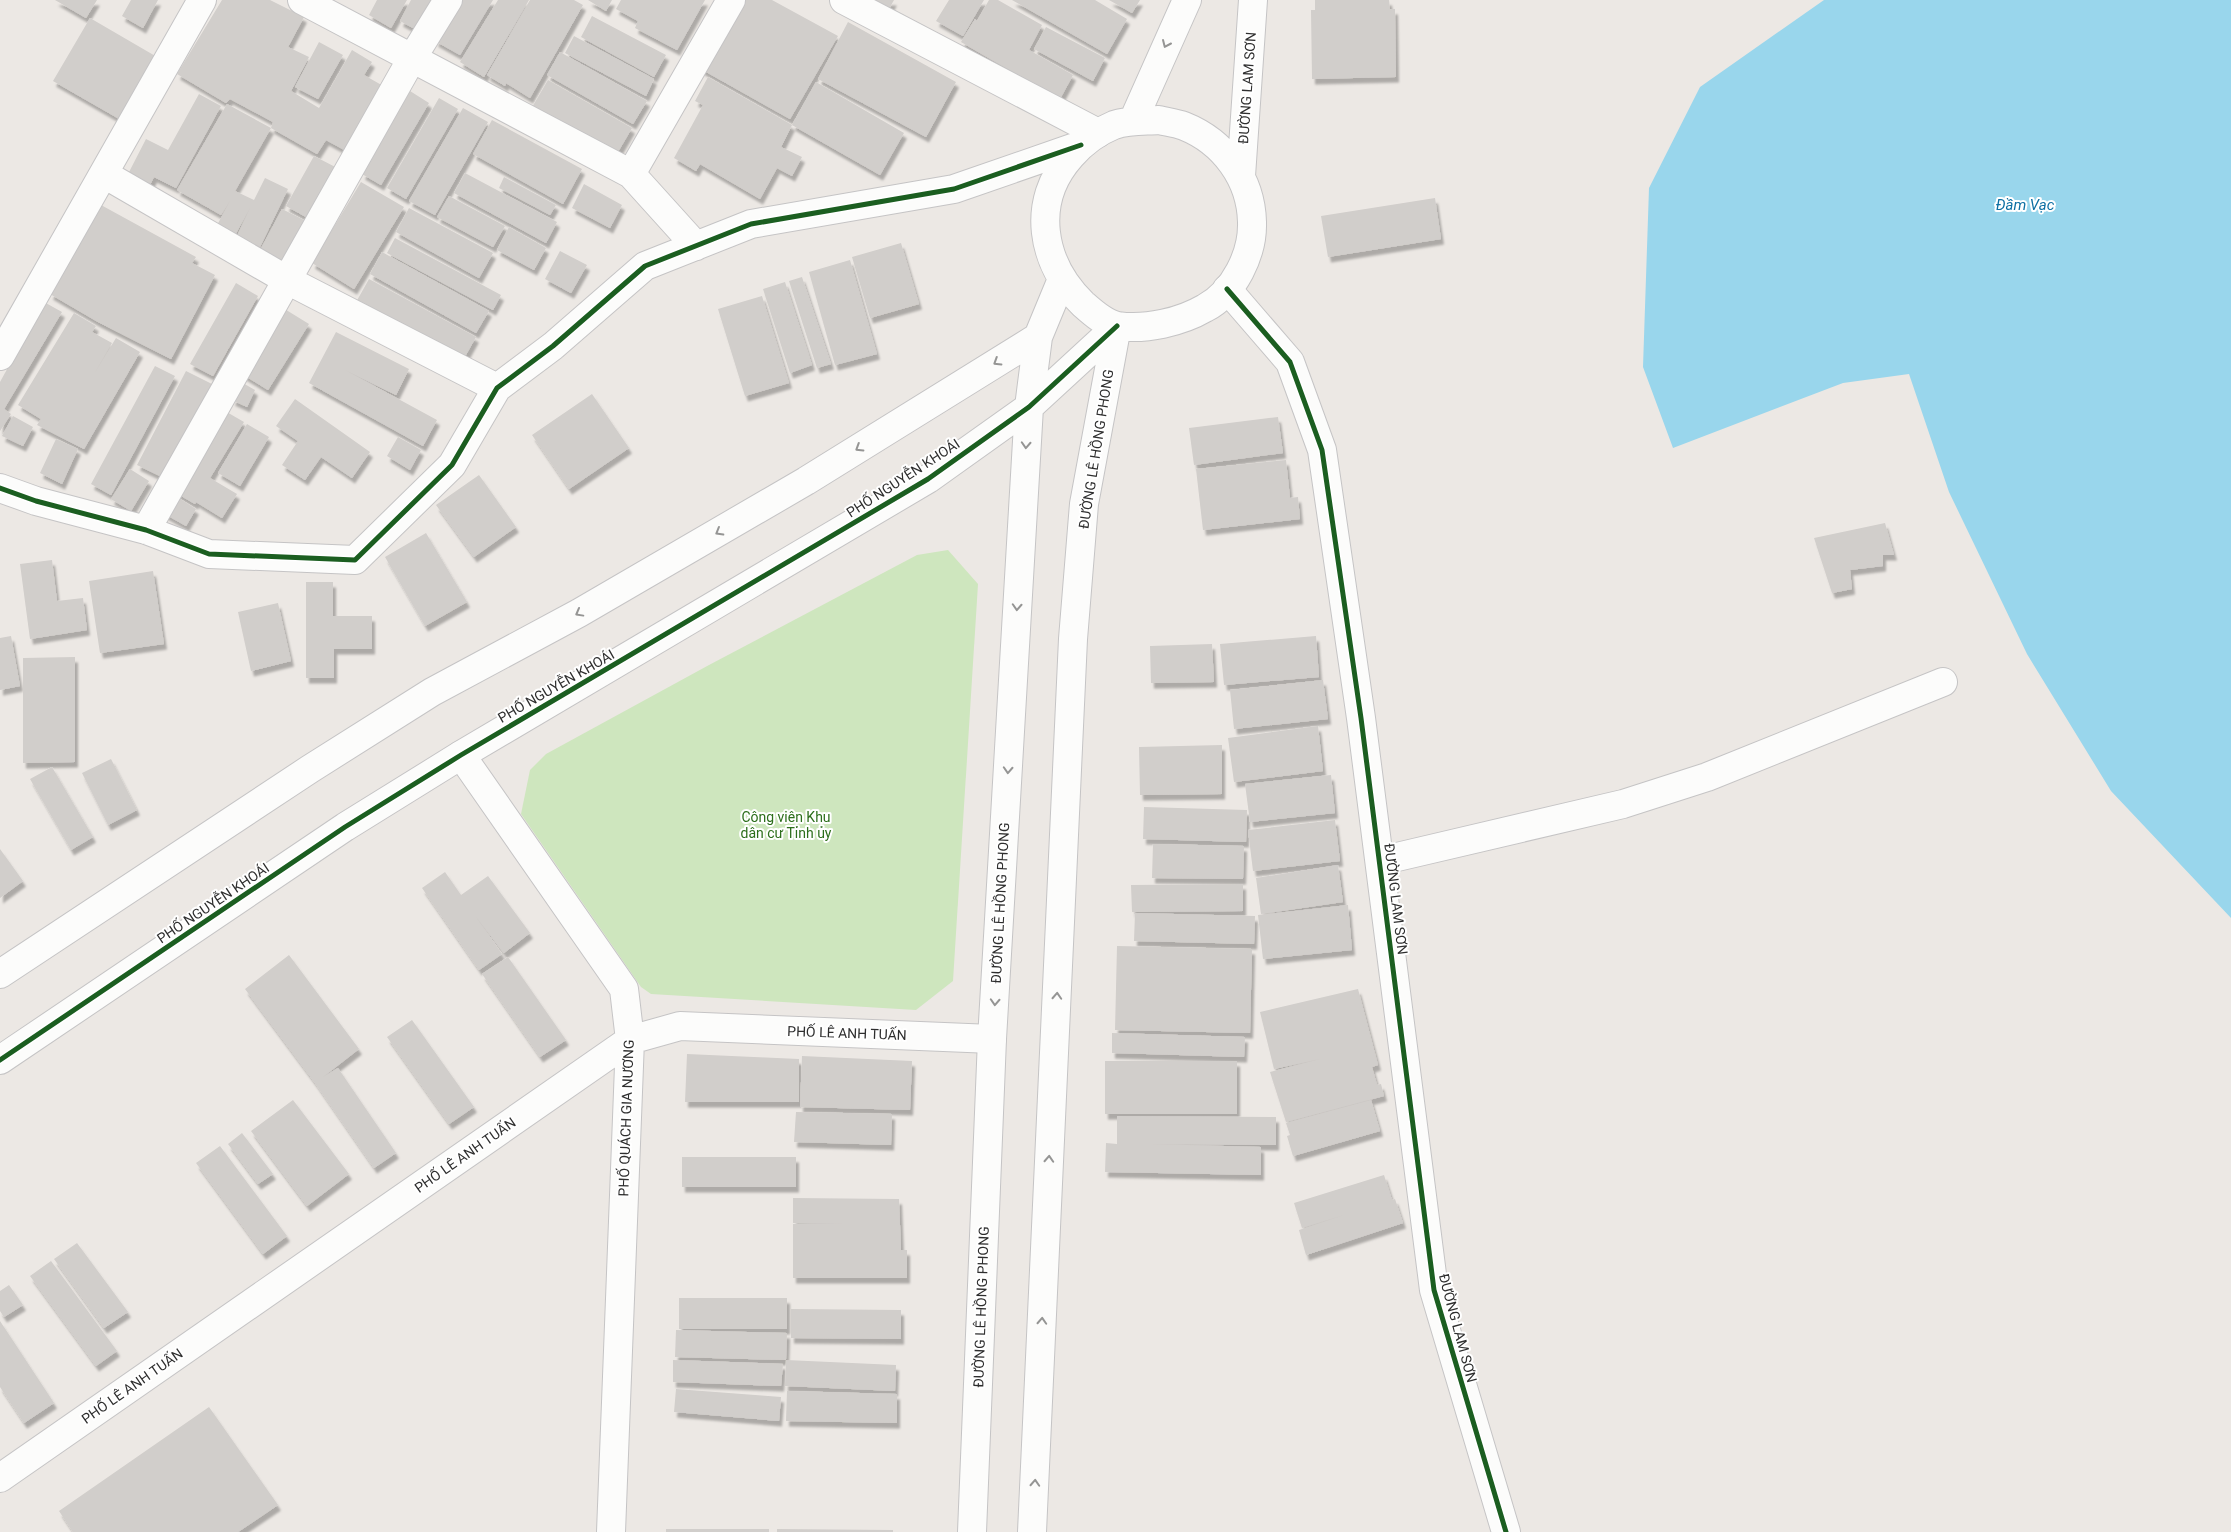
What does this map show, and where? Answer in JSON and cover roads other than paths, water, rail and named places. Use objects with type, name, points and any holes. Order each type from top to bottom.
[{"type":"street","points":[[0,356],[202,0]]},
{"type":"street","points":[[302,0],[412,60],[631,174],[696,246]]},
{"type":"street","points":[[146,530],[412,60],[448,0]]},
{"type":"street","points":[[631,174],[730,0]]},
{"type":"street","points":[[844,0],[1089,139]]},
{"type":"street","points":[[1133,121],[1187,0]]},
{"type":"street","name":"ĐƯỜNG LAM SƠN","points":[[1241,176],[1252,0]]},
{"type":"street","points":[[0,488],[36,501],[146,530],[209,554],[355,560],[452,465],[497,388],[553,346],[645,266],[751,224],[954,189],[1089,139],[1114,125],[1133,121],[1159,120],[1183,126],[1207,138],[1226,155],[1241,176],[1249,199],[1252,223],[1249,247],[1241,269],[1227,289],[1210,306],[1189,317],[1166,324],[1117,326],[1095,314],[1062,279],[1049,252],[1044,223],[1049,194],[1061,167],[1089,139]]},
{"type":"street","points":[[104,174],[287,280],[497,388]]},
{"type":"street","name":"ĐƯỜNG LÊ HỒNG PHONG","points":[[972,1532],[992,1039],[1028,407],[1038,337],[1062,279]]},
{"type":"street","name":"ĐƯỜNG LAM SƠN","points":[[1227,289],[1290,362],[1322,450],[1361,718],[1434,1290],[1506,1532]]},
{"type":"street","name":"ĐƯỜNG LÊ HỒNG PHONG","points":[[1032,1532],[1073,639],[1084,504],[1117,326]]},
{"type":"street","name":"PHỐ NGUYỄN KHOÁI","points":[[0,1060],[345,827],[460,755],[928,479],[1028,407],[1117,326]]},
{"type":"street","points":[[0,974],[310,769],[432,692],[579,613],[806,481],[1038,337]]},
{"type":"street","points":[[1380,861],[1623,804],[1707,778],[1943,682]]},
{"type":"street","name":"PHỐ QUÁCH GIA NƯƠNG","points":[[460,755],[624,989],[630,1040],[611,1532]]},
{"type":"street","name":"PHỐ LÊ ANH TUẤN","points":[[0,1478],[630,1040],[680,1026],[992,1039]]},
{"type":"water","name":"Đầm Vạc","points":[[1824,0],[2231,0],[2231,918],[2111,791],[2027,654],[1949,492],[1909,374],[1843,383],[1673,448],[1643,367],[1649,188],[1700,87]]},
{"type":"park label","name":"Công viên Khu dân cư Tỉnh ủy","points":[[786,826]]}]
